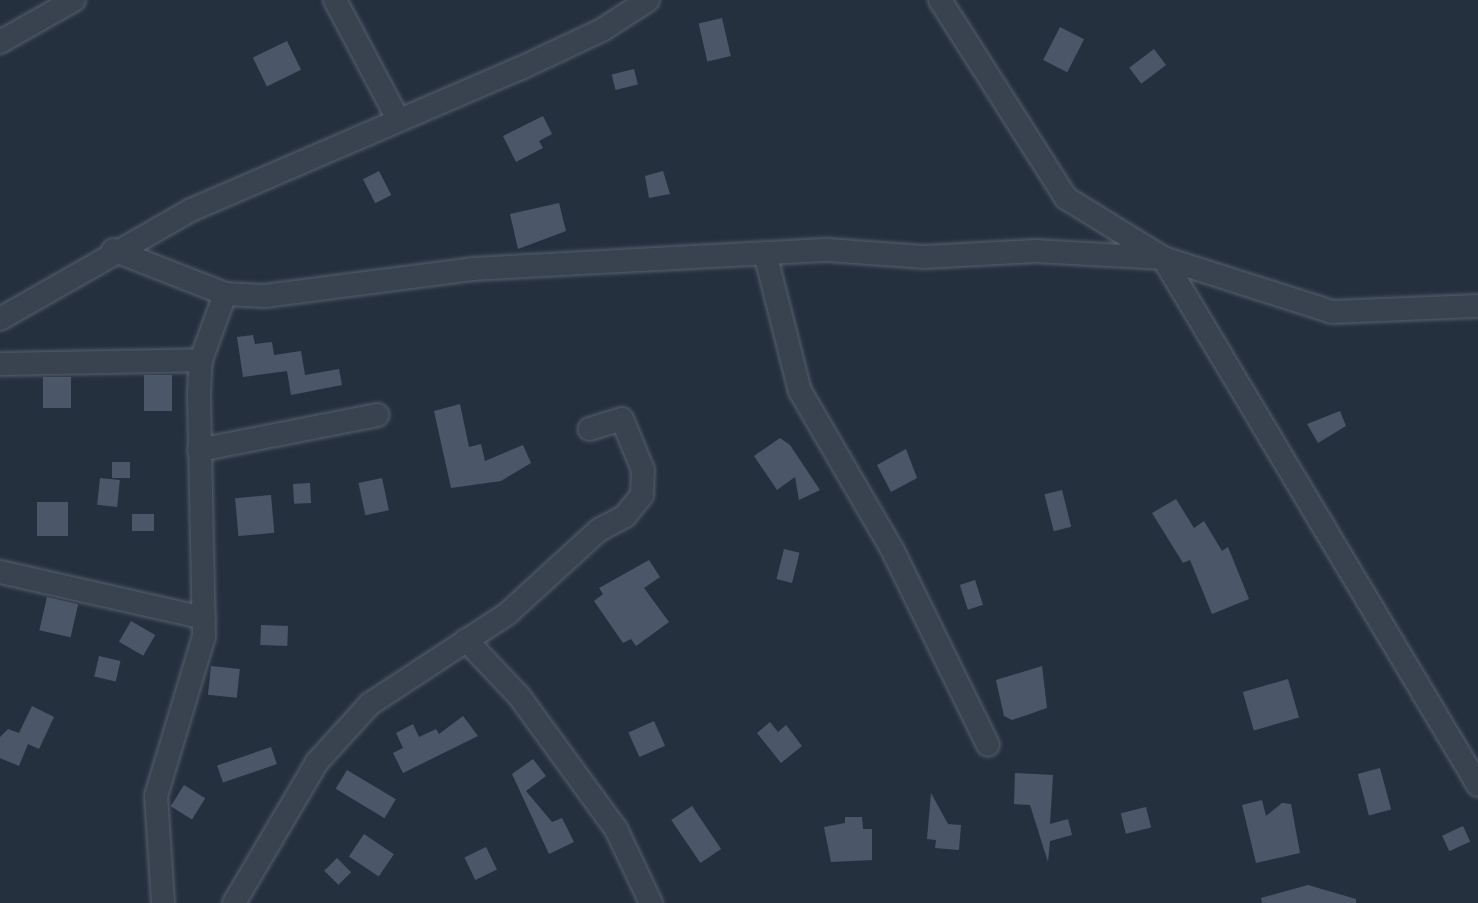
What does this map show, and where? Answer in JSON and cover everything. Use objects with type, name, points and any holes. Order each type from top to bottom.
[{"type":"street","points":[[0,42],[74,0]]},
{"type":"street","points":[[335,0],[398,119]]},
{"type":"street","points":[[0,319],[113,250],[398,119],[602,30],[648,0]]},
{"type":"street","points":[[940,0],[1066,198],[1163,258],[1332,312],[1478,306]]},
{"type":"street","points":[[113,250],[225,294],[305,294],[472,269],[766,257],[828,250],[877,256],[1036,251],[1163,258]]},
{"type":"street","points":[[766,257],[800,391],[892,549],[988,745]]},
{"type":"street","points":[[1163,258],[1478,785]]},
{"type":"street","points":[[163,903],[156,796],[201,651],[204,618],[199,450],[201,360],[225,294]]},
{"type":"street","points":[[0,364],[201,360]]},
{"type":"street","points":[[199,450],[378,415]]},
{"type":"street","points":[[234,903],[317,762],[370,704],[535,591],[642,495],[643,470],[622,419],[589,429]]},
{"type":"street","points":[[0,572],[204,618]]},
{"type":"street","points":[[466,640],[519,696],[616,829],[651,903]]},
{"type":"building","points":[[722,18],[731,56],[707,61],[699,23]]},
{"type":"building","points":[[1060,27],[1084,39],[1067,72],[1043,60]]},
{"type":"building","points":[[287,41],[301,70],[267,86],[253,58]]},
{"type":"building","points":[[1154,49],[1166,65],[1141,84],[1129,68]]},
{"type":"building","points":[[634,69],[638,85],[616,90],[612,75]]},
{"type":"building","points":[[543,116],[552,134],[539,141],[543,148],[516,162],[503,136]]},
{"type":"building","points":[[379,171],[391,195],[375,203],[363,179]]},
{"type":"building","points":[[663,171],[670,194],[649,198],[645,176]]},
{"type":"building","points":[[559,203],[566,231],[518,249],[510,214]]},
{"type":"building","points":[[253,335],[255,344],[272,342],[274,355],[301,351],[305,375],[339,369],[342,385],[291,395],[287,371],[243,377],[237,337]]},
{"type":"building","points":[[144,375],[172,375],[172,411],[144,411]]},
{"type":"building","points":[[43,377],[71,377],[71,408],[43,408]]},
{"type":"building","points":[[460,404],[469,447],[481,444],[485,461],[523,445],[531,463],[501,481],[451,488],[434,411]]},
{"type":"building","points":[[1340,411],[1346,426],[1318,443],[1307,424]]},
{"type":"building","points":[[780,438],[790,445],[820,490],[799,500],[795,477],[777,490],[754,456]]},
{"type":"building","points":[[906,449],[917,478],[891,492],[877,465]]},
{"type":"building","points":[[112,462],[130,462],[130,478],[112,478]]},
{"type":"building","points":[[100,478],[120,480],[117,507],[97,505]]},
{"type":"building","points":[[382,478],[389,510],[365,515],[359,483]]},
{"type":"building","points":[[310,483],[311,503],[294,504],[293,484]]},
{"type":"building","points":[[1062,490],[1071,527],[1054,531],[1045,494]]},
{"type":"building","points":[[271,495],[274,533],[238,536],[235,498]]},
{"type":"building","points":[[1176,499],[1194,528],[1204,521],[1222,551],[1228,547],[1249,599],[1212,614],[1190,560],[1183,563],[1152,513]]},
{"type":"building","points":[[37,502],[68,502],[68,536],[37,536]]},
{"type":"building","points":[[132,514],[154,514],[154,531],[132,531]]},
{"type":"building","points":[[784,549],[800,553],[792,583],[777,579]]},
{"type":"building","points":[[649,560],[660,577],[644,588],[669,622],[636,646],[631,639],[623,643],[594,601],[603,594],[599,588]]},
{"type":"building","points":[[975,580],[983,605],[968,610],[960,585]]},
{"type":"building","points":[[47,597],[78,604],[71,637],[39,630]]},
{"type":"building","points":[[131,621],[155,635],[143,656],[119,642]]},
{"type":"building","points":[[261,625],[288,626],[287,646],[260,645]]},
{"type":"building","points":[[99,656],[120,661],[116,681],[94,676]]},
{"type":"building","points":[[211,666],[240,669],[237,698],[208,695]]},
{"type":"building","points":[[1042,666],[1047,708],[1012,720],[1004,716],[996,680]]},
{"type":"building","points":[[1288,679],[1299,717],[1254,730],[1243,692]]},
{"type":"building","points":[[32,706],[54,717],[39,749],[28,744],[19,766],[0,758],[0,737],[8,729],[19,733]]},
{"type":"building","points":[[463,716],[478,736],[403,773],[393,753],[403,748],[396,733],[413,724],[419,737],[436,729],[439,734]]},
{"type":"building","points":[[654,721],[665,746],[639,757],[628,732]]},
{"type":"building","points":[[770,722],[778,732],[786,725],[802,746],[781,763],[757,733]]},
{"type":"building","points":[[271,747],[277,764],[223,783],[217,766]]},
{"type":"building","points":[[533,759],[546,776],[526,791],[552,822],[562,818],[574,842],[549,854],[512,774]]},
{"type":"building","points":[[1380,768],[1391,810],[1369,815],[1358,774]]},
{"type":"building","points":[[347,770],[396,799],[385,818],[336,789]]},
{"type":"building","points":[[1015,773],[1053,775],[1050,824],[1068,819],[1072,835],[1050,841],[1048,862],[1030,805],[1014,804]]},
{"type":"building","points":[[184,785],[205,798],[192,819],[171,806]]},
{"type":"building","points":[[931,793],[948,824],[961,825],[959,850],[935,848],[936,840],[927,839]]},
{"type":"building","points":[[1262,800],[1266,816],[1282,803],[1291,804],[1300,853],[1256,863],[1242,805]]},
{"type":"building","points":[[692,806],[721,849],[700,863],[671,820]]},
{"type":"building","points":[[1146,807],[1151,827],[1126,834],[1121,813]]},
{"type":"building","points":[[845,817],[862,817],[863,829],[872,829],[872,860],[831,862],[824,827],[845,823]]},
{"type":"building","points":[[1463,826],[1470,841],[1449,851],[1442,836]]},
{"type":"building","points":[[364,834],[394,854],[379,877],[349,856]]},
{"type":"building","points":[[486,847],[497,869],[475,880],[464,858]]},
{"type":"building","points":[[337,858],[351,872],[338,885],[324,871]]},
{"type":"building","points":[[1308,885],[1356,899],[1356,903],[1262,903],[1261,898]]}]
